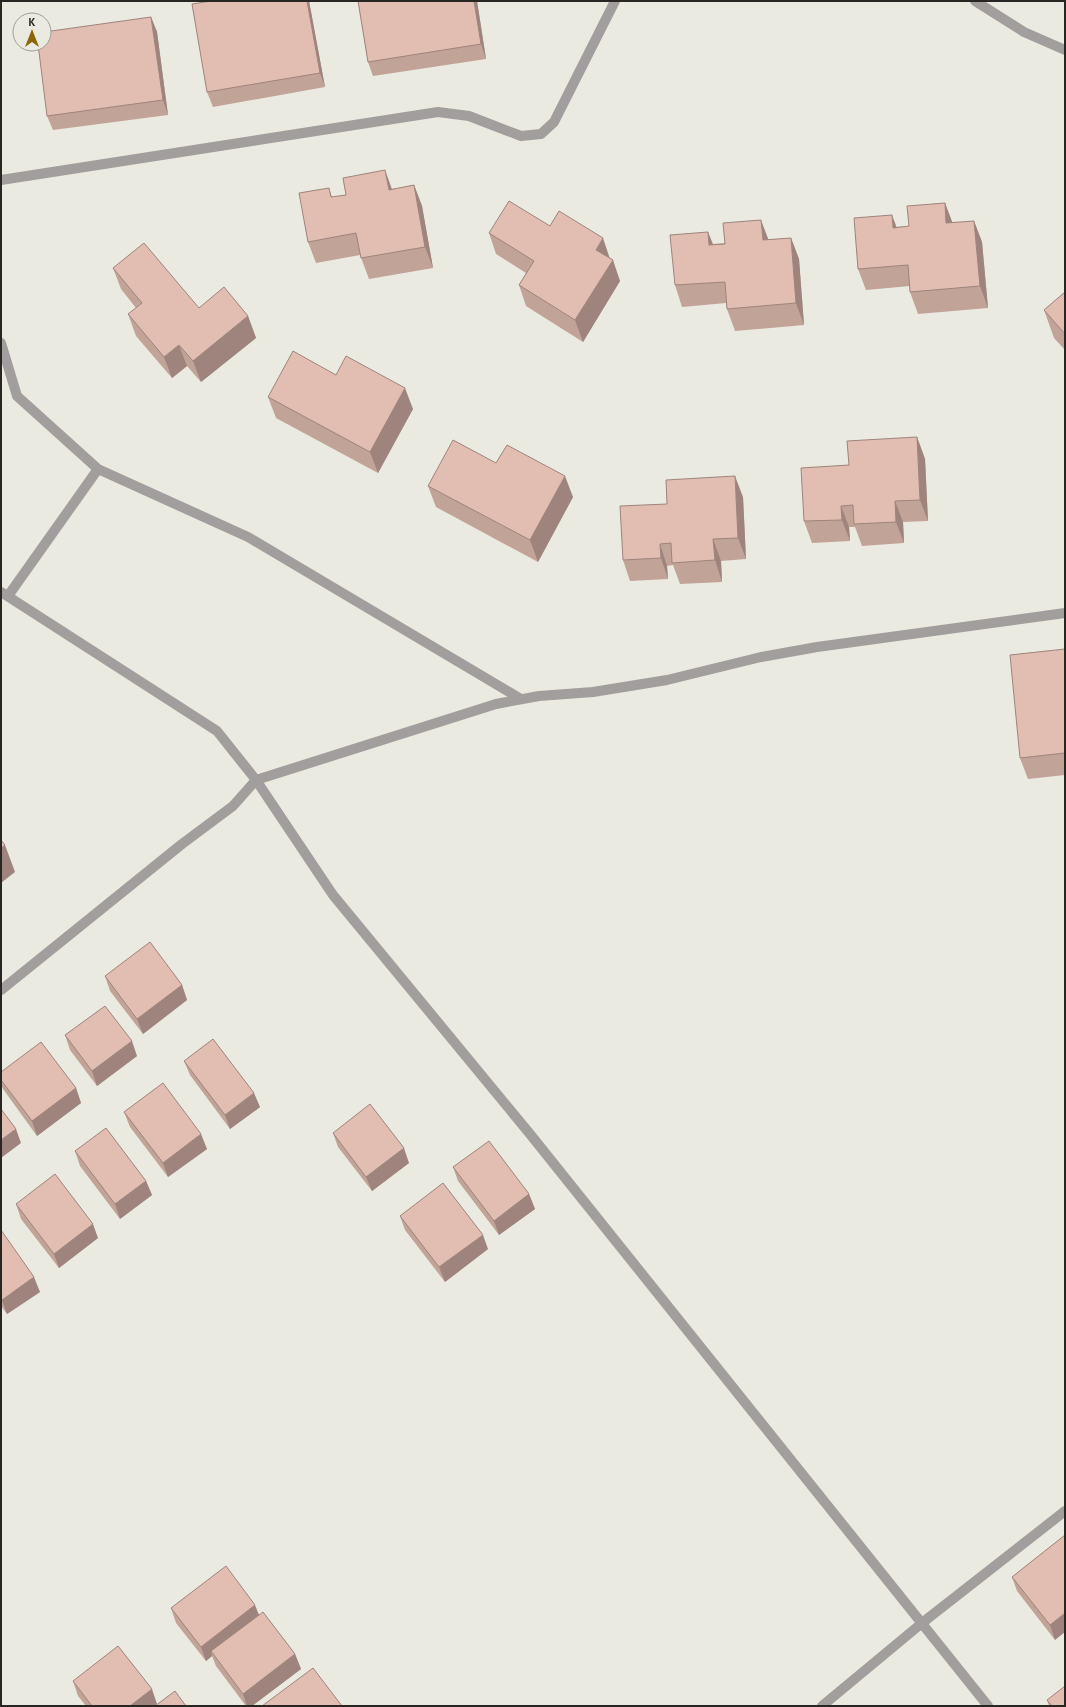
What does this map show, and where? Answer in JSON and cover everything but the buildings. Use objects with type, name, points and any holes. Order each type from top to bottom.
[{"type":"street","points":[[1,180],[438,112],[469,116],[520,136],[541,134],[554,122],[615,1]]},
{"type":"street","points":[[975,1],[1024,32],[1065,50]]},
{"type":"street","points":[[1,343],[17,396],[98,468],[248,537],[521,699]]},
{"type":"street","points":[[98,468],[5,594],[217,731],[256,780],[333,895],[530,1134],[988,1706]]},
{"type":"street","points":[[1,990],[182,844],[233,806],[256,780],[496,704],[539,696],[593,692],[667,680],[762,657],[817,647],[1065,613]]},
{"type":"street","points":[[822,1706],[922,1623],[1065,1511]]}]
